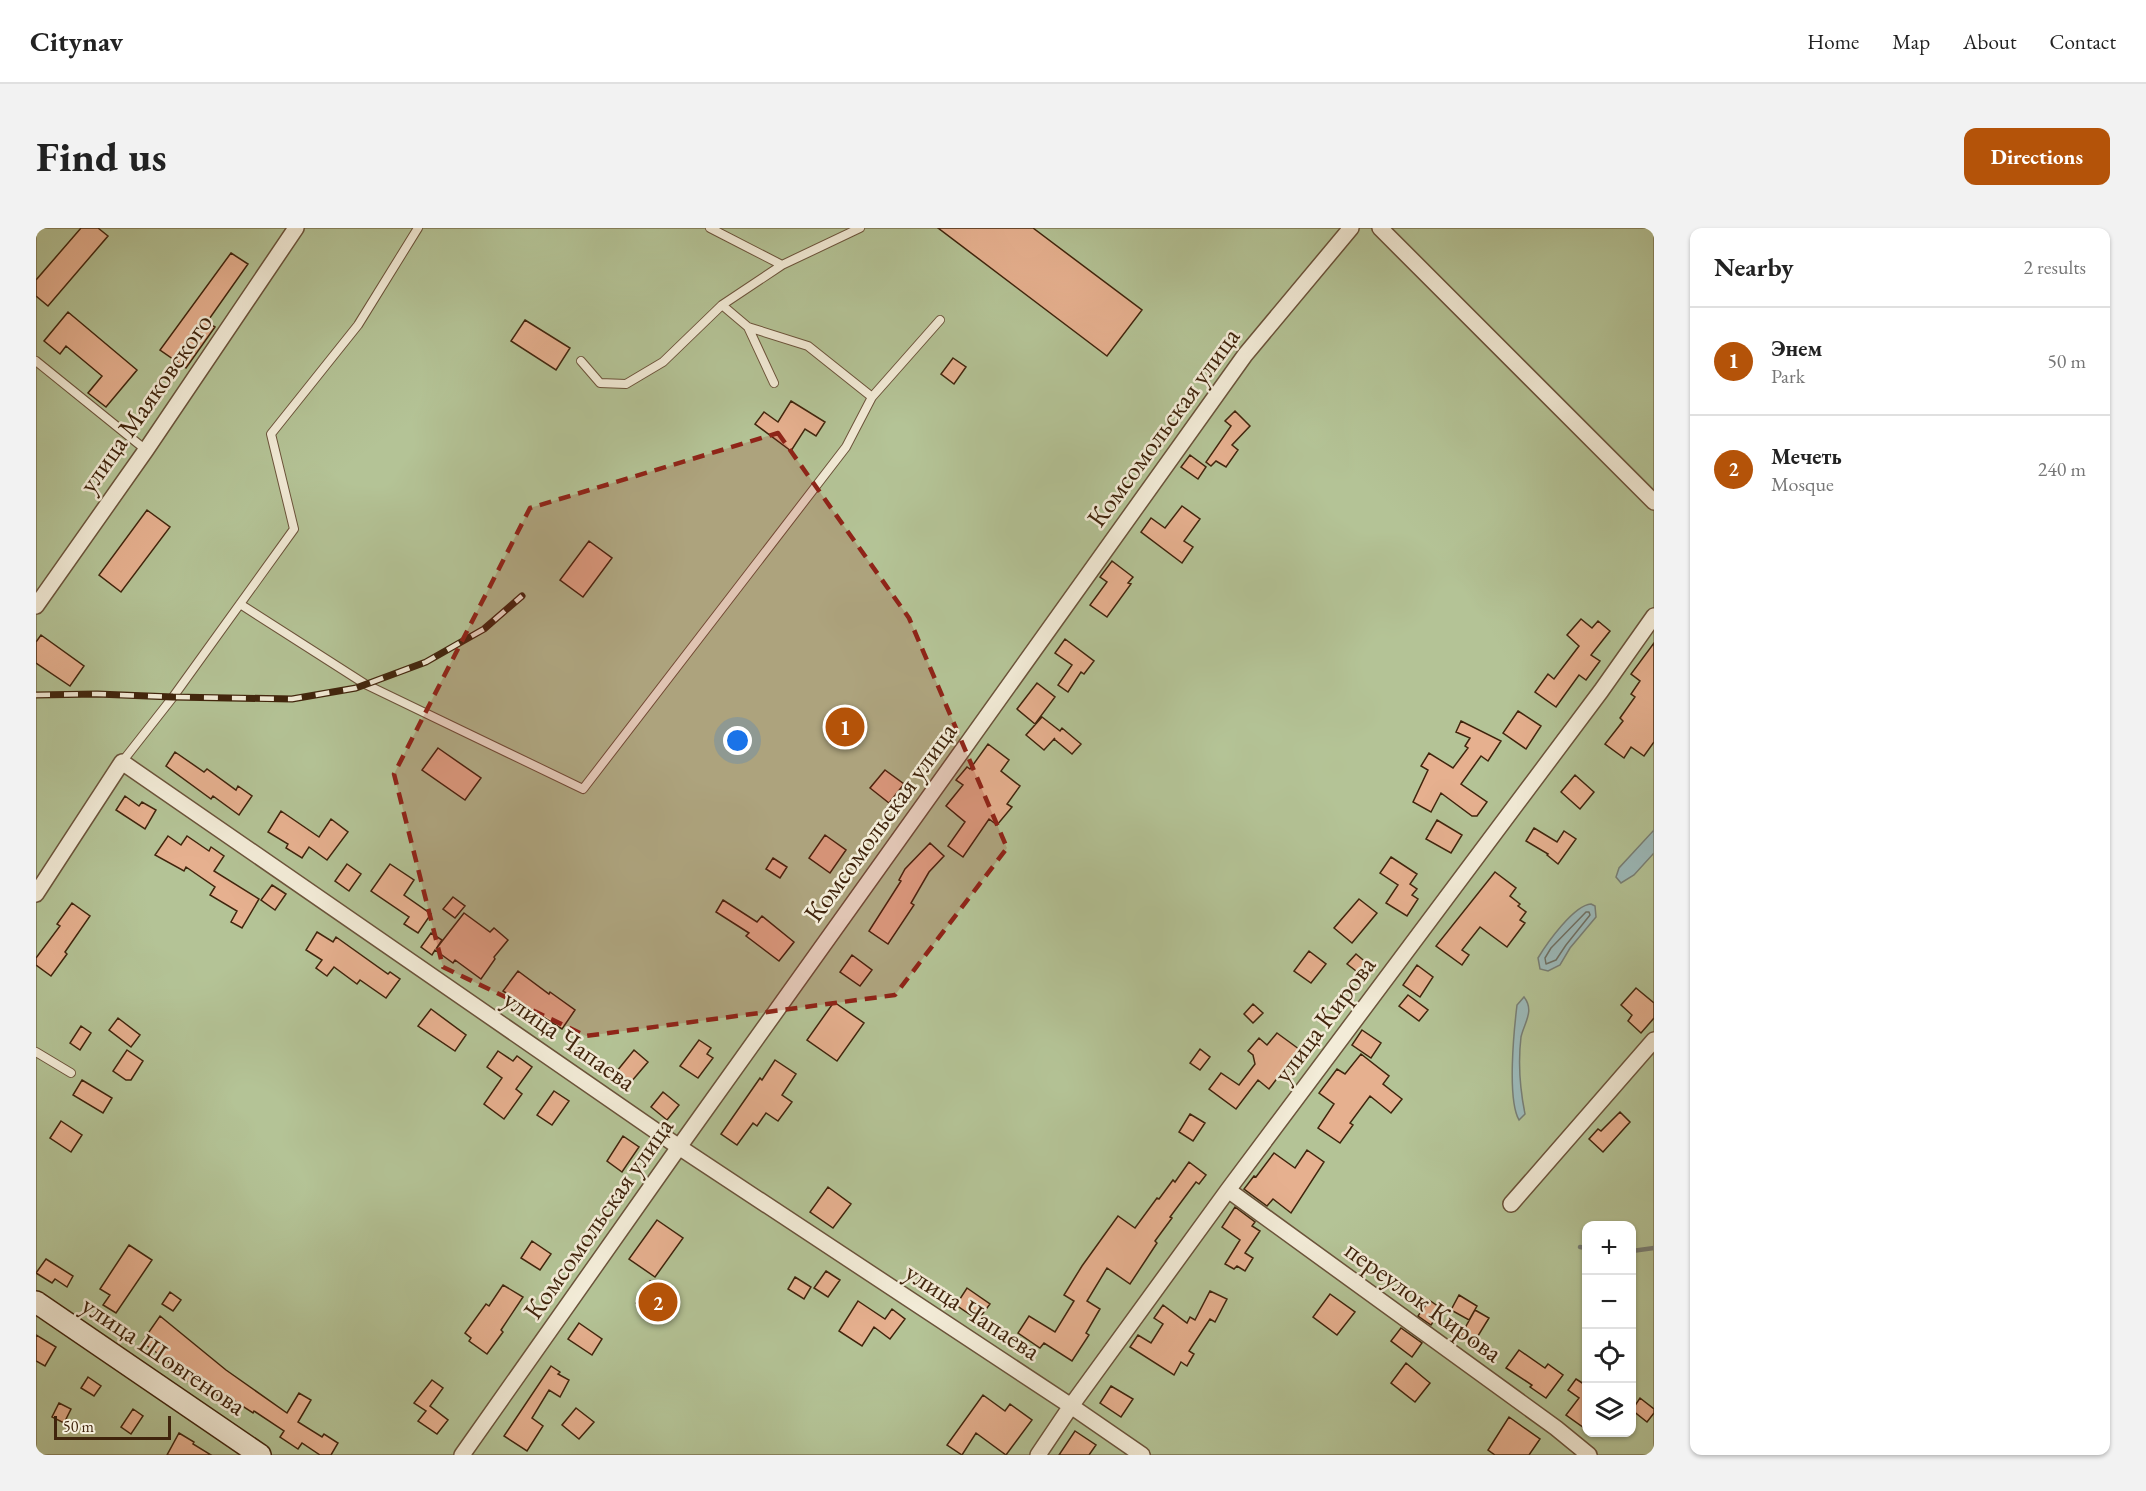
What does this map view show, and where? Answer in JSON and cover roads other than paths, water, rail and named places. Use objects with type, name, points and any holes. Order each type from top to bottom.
[{"type":"street","name":"улица Маяковского","points":[[36,606],[146,450],[296,228]]},
{"type":"street","name":"Комсомольская улица","points":[[462,1455],[679,1147],[1245,355],[1351,228]]},
{"type":"street","points":[[1380,228],[1654,502]]},
{"type":"street","name":"улица Кирова","points":[[1038,1455],[1228,1190],[1654,616]]},
{"type":"street","name":"улица Чапаева","points":[[122,762],[679,1147],[1142,1455]]},
{"type":"street","points":[[36,894],[122,762]]},
{"type":"street","points":[[1511,1204],[1654,1040]]},
{"type":"street","name":"переулок Кирова","points":[[1228,1190],[1546,1421],[1589,1455]]},
{"type":"street","name":"улица Шовгенова","points":[[36,1302],[260,1455]]},
{"type":"lane","points":[[122,762],[173,698],[294,529],[271,434],[358,325],[418,228]]},
{"type":"lane","points":[[710,228],[782,265]]},
{"type":"lane","points":[[581,361],[600,383],[626,384],[663,362],[722,305],[782,265],[860,228]]},
{"type":"lane","points":[[722,305],[748,327],[808,346],[872,397]]},
{"type":"lane","points":[[240,604],[365,684],[583,789],[846,447],[872,397],[940,320]]},
{"type":"lane","points":[[748,327],[774,383]]},
{"type":"lane","points":[[36,361],[146,450]]},
{"type":"lane","points":[[36,1052],[71,1072]]},
{"type":"water","points":[[1654,830],[1654,853],[1634,875],[1621,883],[1616,877],[1619,868]]},
{"type":"water","points":[[1591,904],[1595,906],[1596,917],[1570,948],[1560,965],[1548,971],[1540,969],[1538,958],[1554,935],[1577,911]]},
{"type":"water","points":[[1524,997],[1529,1007],[1521,1037],[1520,1066],[1525,1114],[1519,1120],[1513,1097],[1512,1064],[1517,1005]]},
{"type":"waterway","points":[[1636,1250],[1654,1248]]},
{"type":"railway","points":[[36,695],[97,694],[292,699],[356,688],[426,662],[484,629],[522,596]]},
{"type":"place","name":"Энем","points":[[845,727]]},
{"type":"place","name":"Мечеть","points":[[658,1302]]}]
